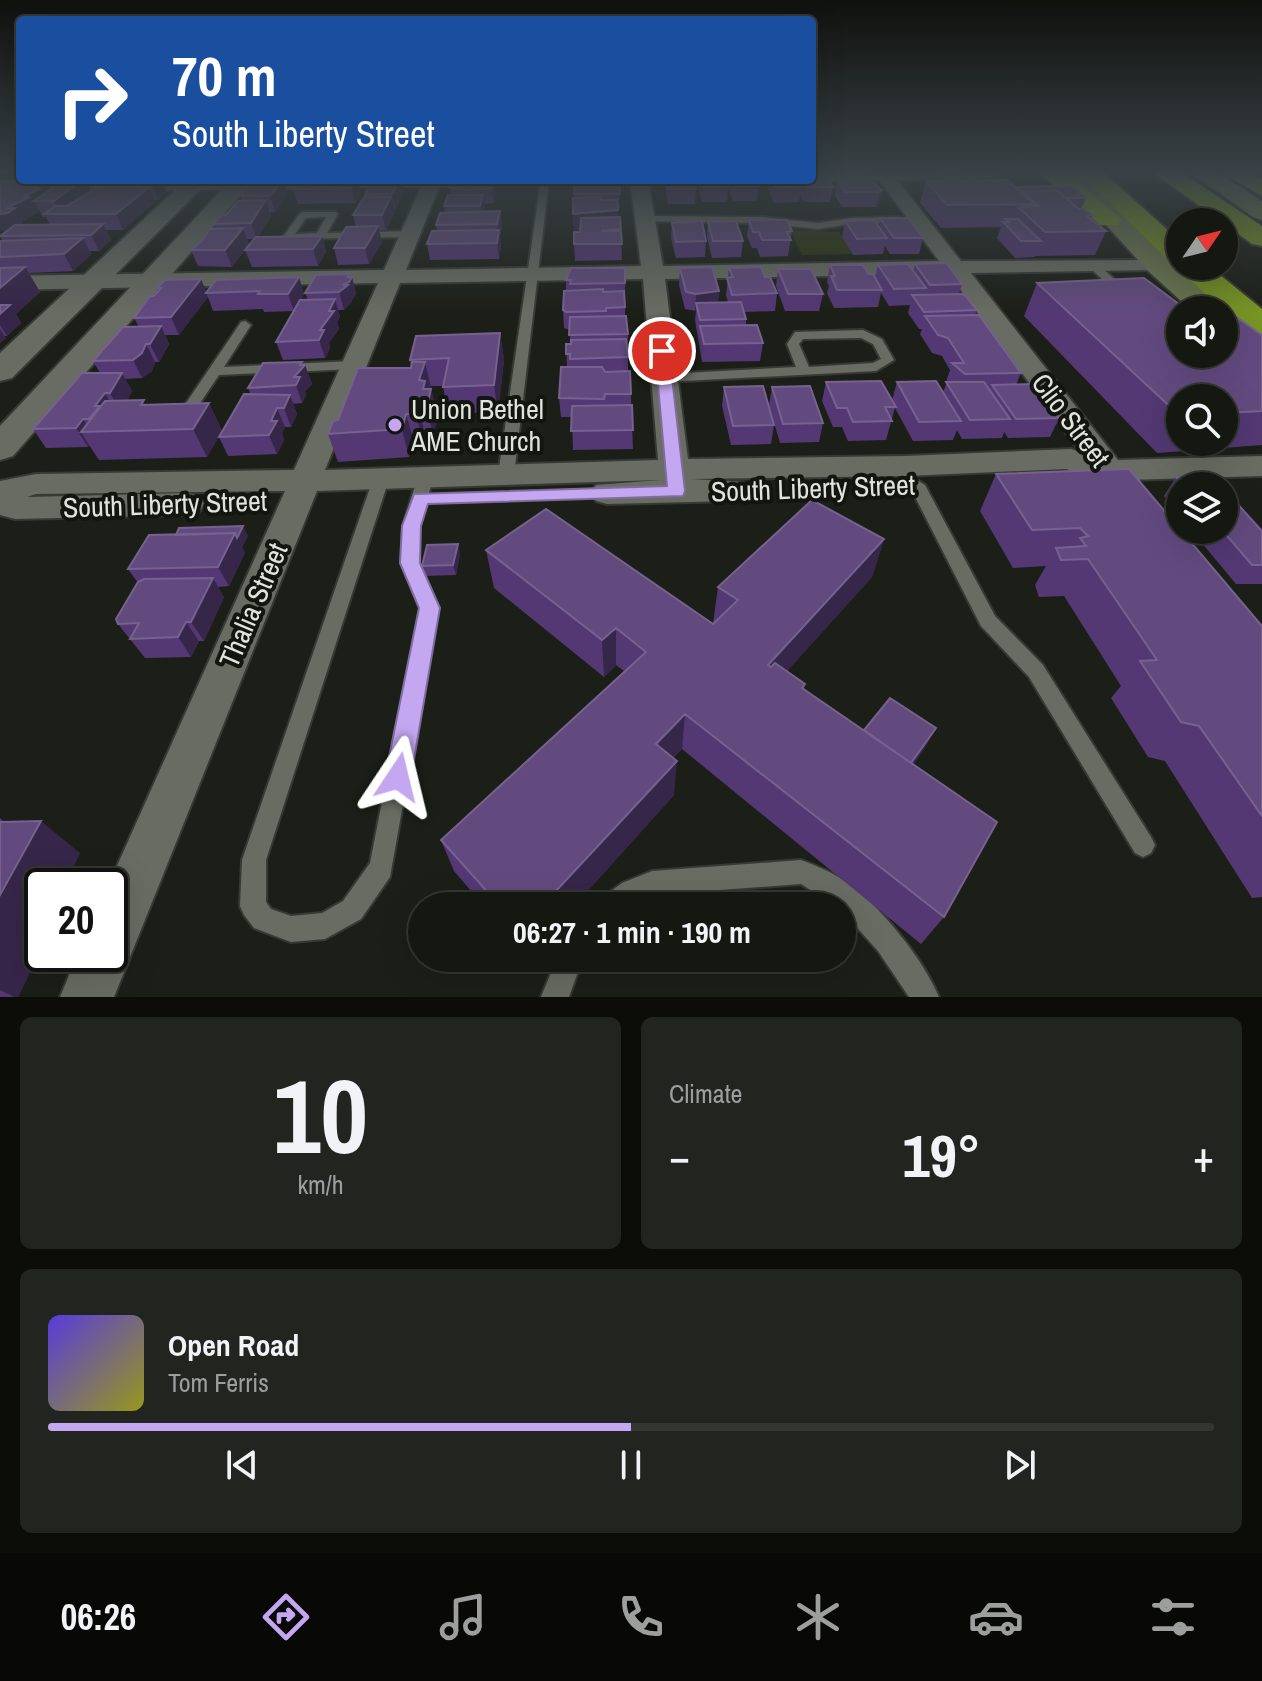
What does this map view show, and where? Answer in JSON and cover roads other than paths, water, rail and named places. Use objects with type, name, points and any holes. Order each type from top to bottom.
[{"type":"highway","points":[[1122,220],[1138,230]]},
{"type":"highway","points":[[1129,220],[1138,230]]},
{"type":"highway","points":[[1234,220],[1262,238]]},
{"type":"highway","points":[[1238,239],[1262,258]]},
{"type":"highway","points":[[1238,273],[1262,291]]},
{"type":"highway","points":[[1208,280],[1262,326]]},
{"type":"main road","points":[[1126,220],[1166,257]]},
{"type":"main road","points":[[1185,280],[1199,296]]},
{"type":"main road","points":[[1238,335],[1262,356]]},
{"type":"street","points":[[0,371],[158,220]]},
{"type":"street","points":[[0,448],[207,220]]},
{"type":"street","name":"Thalia Street","points":[[128,900],[416,220]]},
{"type":"street","points":[[645,220],[675,480]]},
{"type":"street","name":"Clio Street","points":[[919,220],[1103,471],[1138,507]]},
{"type":"street","points":[[0,283],[955,268],[1166,260]]},
{"type":"street","name":"South Liberty Street","points":[[0,504],[15,508],[302,491],[675,480],[1071,459],[1103,471],[1262,466]]},
{"type":"street","name":"South Liberty Street","points":[[423,488],[506,475],[917,485],[1085,481],[1103,471]]},
{"type":"street","name":"South Liberty Street","points":[[0,492],[36,484],[302,491]]},
{"type":"street","points":[[87,997],[97,972]]},
{"type":"lane","points":[[506,475],[540,220]]},
{"type":"lane","points":[[707,220],[762,220],[818,226],[851,221],[919,220]]},
{"type":"lane","points":[[320,236],[410,234]]},
{"type":"lane","points":[[1093,265],[1136,305]]},
{"type":"lane","points":[[187,412],[245,325]]},
{"type":"lane","points":[[665,378],[804,371],[876,367],[888,360],[878,342],[863,334],[799,335],[793,344],[804,371]]},
{"type":"lane","points":[[215,371],[354,365]]},
{"type":"lane","points":[[917,485],[988,621],[1036,671],[1143,845]]},
{"type":"lane","points":[[378,489],[254,860],[253,906],[263,919],[291,929],[325,926],[352,910],[381,868],[429,608],[410,563],[411,526],[423,488]]},
{"type":"lane","points":[[631,892],[652,883],[801,872],[818,878],[836,892]]},
{"type":"lane","points":[[856,908],[895,952],[925,997]]},
{"type":"lane","points":[[555,997],[565,972]]},
{"type":"place","name":"Union Bethel AME Church","points":[[395,425]]}]
